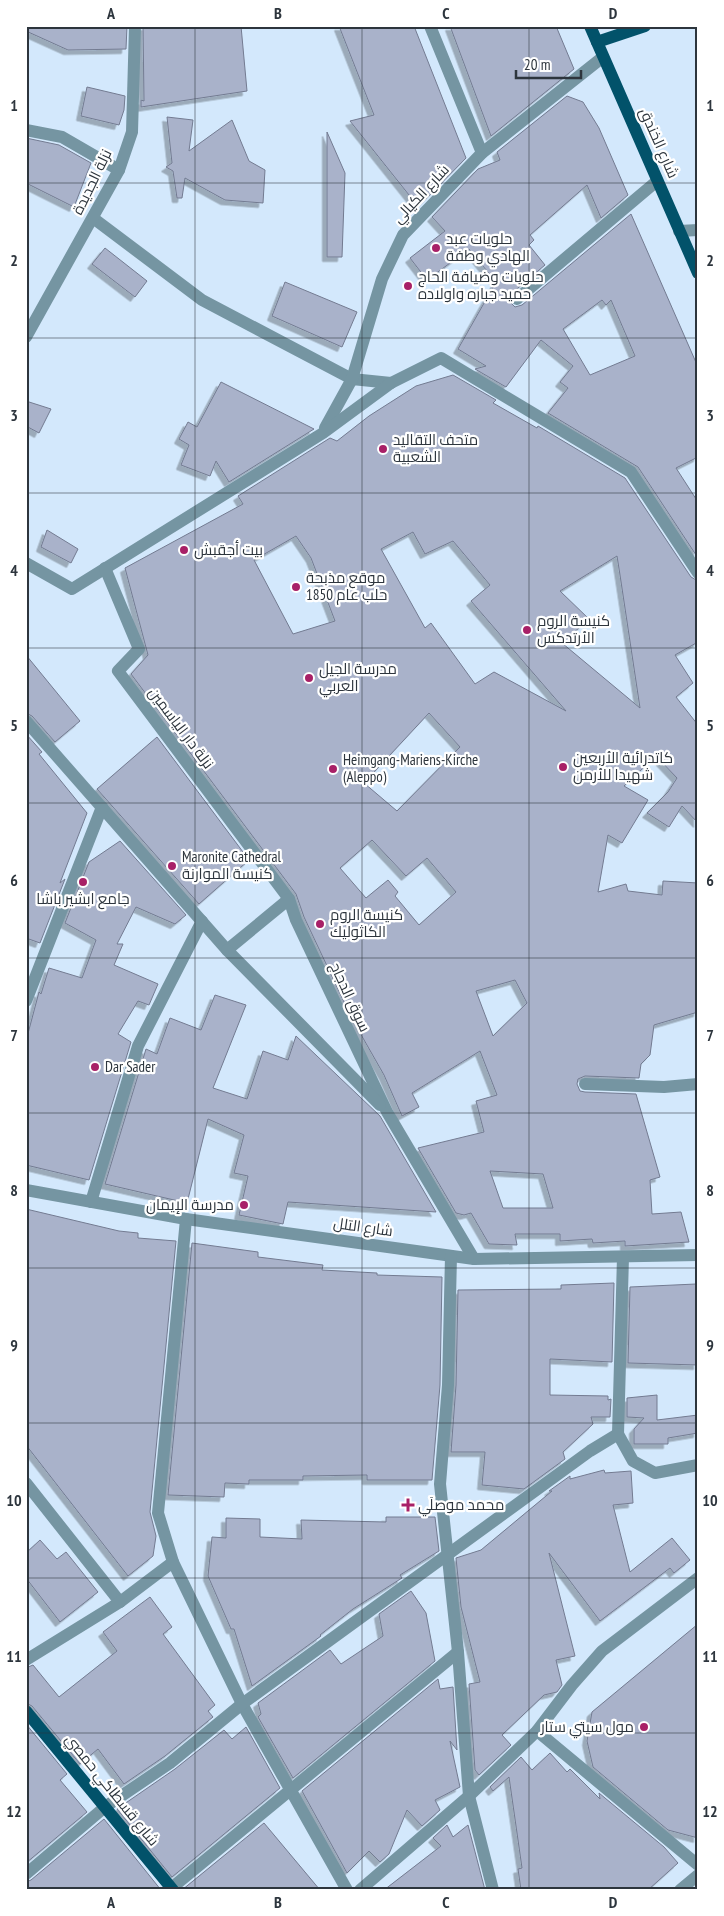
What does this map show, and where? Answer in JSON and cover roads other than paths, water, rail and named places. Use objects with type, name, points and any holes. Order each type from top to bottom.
[{"type":"main road","name":"شارع الخندق","points":[[590,26],[698,273]]},
{"type":"main road","points":[[597,42],[645,26]]},
{"type":"main road","name":"شارع قسطاكي حمصي","points":[[26,1710],[171,1889]]},
{"type":"street","name":"نزلة الجديدة","points":[[26,337],[119,170],[132,132],[135,26]]},
{"type":"street","points":[[430,26],[482,153]]},
{"type":"street","name":"شارع الكيالي","points":[[323,433],[352,379],[382,280],[403,235],[482,153],[603,57]]},
{"type":"street","points":[[26,130],[62,137],[119,170]]},
{"type":"street","points":[[517,299],[657,181]]},
{"type":"street","points":[[93,218],[202,300],[352,379],[391,383]]},
{"type":"street","points":[[679,231],[698,230]]},
{"type":"street","points":[[26,563],[72,589],[323,433],[391,383],[441,358],[632,472],[698,574]]},
{"type":"street","name":"نزلة دار الياسمين","points":[[105,568],[139,649],[118,671],[290,899]]},
{"type":"street","points":[[26,721],[227,950],[387,1112]]},
{"type":"street","points":[[26,1001],[102,807]]},
{"type":"street","points":[[227,950],[290,899]]},
{"type":"street","name":"سوق الدجاج","points":[[290,899],[296,920],[387,1112],[474,1259]]},
{"type":"street","points":[[91,1202],[138,1046],[202,921]]},
{"type":"street","points":[[585,1084],[664,1087],[698,1084]]},
{"type":"street","name":"شارع التلل","points":[[26,1190],[186,1219],[474,1259],[624,1258],[698,1255]]},
{"type":"street","points":[[186,1219],[158,1514],[173,1562],[184,1588],[242,1704],[347,1890]]},
{"type":"street","points":[[450,1256],[448,1385],[440,1484],[458,1652],[469,1796],[493,1890]]},
{"type":"street","points":[[624,1258],[618,1434],[633,1461],[655,1473],[698,1465]]},
{"type":"street","points":[[26,1874],[105,1807],[170,1762],[242,1704],[590,1451],[618,1434]]},
{"type":"street","points":[[26,1483],[120,1602]]},
{"type":"street","points":[[26,1660],[120,1602],[173,1562]]},
{"type":"street","points":[[360,1890],[469,1796],[538,1731],[572,1685],[602,1651],[698,1578]]},
{"type":"street","points":[[171,1889],[458,1652]]},
{"type":"street","points":[[538,1731],[698,1865]]},
{"type":"street","points":[[680,1890],[698,1875]]},
{"type":"place","name":"حلويات عبد الهادي وطفة","points":[[436,248]]},
{"type":"place","name":"حلويات وضيافة الحاج حميد جباره واولاده","points":[[408,286]]},
{"type":"place","name":"متحف التقاليد الشعبية","points":[[383,449]]},
{"type":"place","name":"بيت أجقبش","points":[[184,550]]},
{"type":"place","name":"موقع مذبحة حلب عام 1850","points":[[296,587]]},
{"type":"place","name":"كنيسة الروم الأرتدكس","points":[[527,630]]},
{"type":"place","name":"مدرسة الجيل العربي","points":[[309,678]]},
{"type":"place","name":"كاتدرائية الأربعين شهيدا للأرمن","points":[[563,767]]},
{"type":"place","name":"Heimgang-Mariens-Kirche (Aleppo)","points":[[333,769]]},
{"type":"place","name":"Maronite Cathedral كنيسة الموارنة","points":[[172,866]]},
{"type":"place","name":"جامع ابشير باشا","points":[[83,882]]},
{"type":"place","name":"كنيسة الروم الكاثوليك","points":[[320,924]]},
{"type":"place","name":"Dar Sader","points":[[95,1067]]},
{"type":"place","name":"مدرسة الإيمان","points":[[244,1205]]},
{"type":"place","name":"محمد موصلَي","points":[[408,1505]]},
{"type":"place","name":"مول سيتي ستار","points":[[644,1727]]}]
